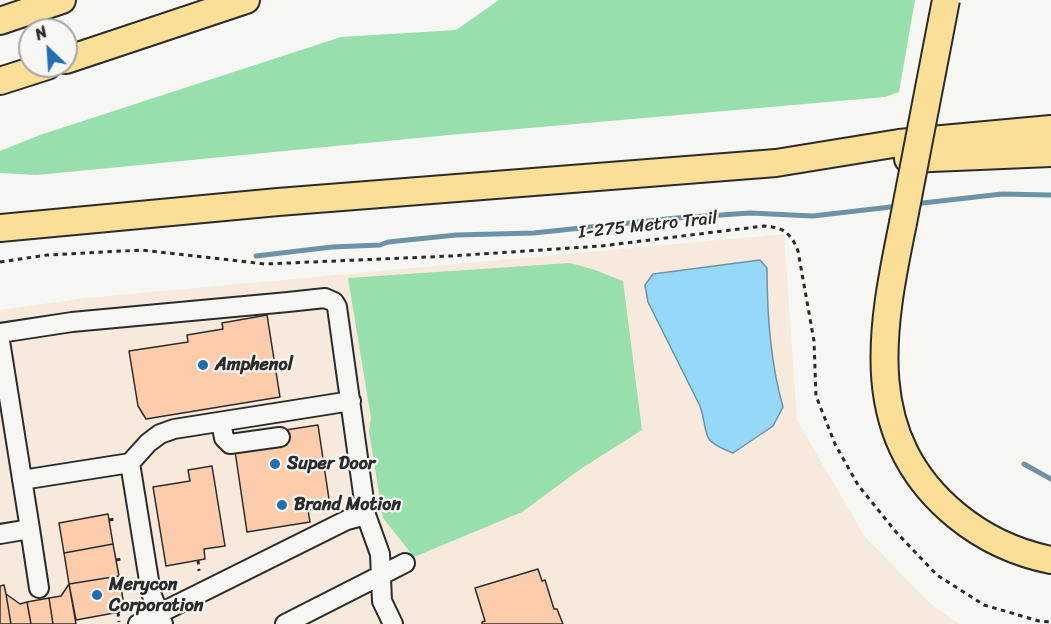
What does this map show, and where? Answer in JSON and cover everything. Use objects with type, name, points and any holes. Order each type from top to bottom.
[{"type":"highway","points":[[0,21],[62,0]]},
{"type":"highway","points":[[78,56],[246,0]]},
{"type":"highway","points":[[946,0],[888,296],[884,330],[886,395],[894,426],[907,456],[915,471],[935,496],[972,528],[1015,550],[1051,560]]},
{"type":"highway","points":[[0,81],[18,75]]},
{"type":"highway","points":[[776,163],[899,143],[1051,129]]},
{"type":"highway","points":[[0,228],[278,202],[776,163],[1051,153]]},
{"type":"street","points":[[0,333],[72,322],[330,299],[337,307],[366,515],[378,545],[382,601],[393,624]]},
{"type":"street","points":[[0,341],[39,588]]},
{"type":"street","points":[[22,480],[130,463],[148,443],[160,434],[174,429],[351,401]]},
{"type":"street","points":[[221,422],[224,438],[230,444],[280,437]]},
{"type":"street","points":[[130,463],[151,593],[161,619]]},
{"type":"street","points":[[138,624],[161,619],[347,520],[366,515]]},
{"type":"street","points":[[0,534],[30,529]]},
{"type":"street","points":[[285,624],[405,563]]},
{"type":"path","name":"I-275 Metro Trail","points":[[0,262],[47,255],[142,250],[265,264],[451,256],[602,246],[764,226],[777,227],[786,231],[794,240],[798,251],[814,341],[816,396],[835,444],[858,485],[896,532],[937,575],[984,605],[1039,621],[1051,621]]},
{"type":"path","points":[[109,520],[116,519]]},
{"type":"path","points":[[116,560],[121,559]]},
{"type":"path","points":[[198,560],[199,571]]},
{"type":"path","points":[[124,606],[140,601]]},
{"type":"path","points":[[117,612],[119,622]]},
{"type":"shaded area","points":[[784,234],[797,420],[865,537],[932,605],[959,624],[0,624],[0,310],[86,298]]},
{"type":"green space","points":[[499,0],[915,0],[899,92],[885,97],[449,135],[37,175],[0,173],[0,151],[40,135],[341,37],[456,30]]},
{"type":"green space","points":[[570,263],[623,281],[642,430],[582,468],[522,512],[414,557],[383,518],[369,431],[371,418],[348,278]]},
{"type":"water","points":[[760,260],[767,268],[770,338],[783,407],[773,426],[733,453],[714,444],[707,436],[700,406],[648,302],[645,285],[653,274]]},
{"type":"building","name":"Amphenol","points":[[267,315],[280,397],[146,419],[138,406],[129,351],[188,342],[187,335],[223,329],[222,323]]},
{"type":"building","points":[[318,425],[330,506],[308,510],[310,522],[247,532],[235,451],[279,431]]},
{"type":"building","points":[[212,466],[225,546],[204,549],[205,559],[166,566],[153,487],[190,481],[188,470]]},
{"type":"building","points":[[108,514],[113,544],[64,553],[59,523]]},
{"type":"building","points":[[113,544],[119,576],[69,584],[64,553]]},
{"type":"building","points":[[538,569],[542,581],[545,580],[554,609],[557,609],[563,624],[482,624],[485,621],[475,588]]},
{"type":"building","name":"Merycon Corporation","points":[[119,576],[125,611],[76,620],[69,584]]},
{"type":"building","points":[[69,584],[76,624],[53,624],[49,598],[61,596]]},
{"type":"building","points":[[4,585],[11,624],[0,624],[0,586]]},
{"type":"building","points":[[6,594],[20,604],[27,602],[31,624],[11,624]]},
{"type":"building","points":[[49,598],[53,624],[31,624],[27,602]]},
{"type":"waterway","points":[[914,204],[1002,194],[1051,195]]},
{"type":"waterway","points":[[256,256],[332,247],[380,245],[388,242],[456,235],[534,233],[676,218],[750,213],[813,216],[899,206]]},
{"type":"waterway","points":[[1024,464],[1051,479]]},
{"type":"place","name":"Amphenol","points":[[203,365]]},
{"type":"place","name":"Super Door","points":[[275,464]]},
{"type":"place","name":"Brand Motion","points":[[282,505]]},
{"type":"place","name":"Merycon Corporation","points":[[97,595]]}]
